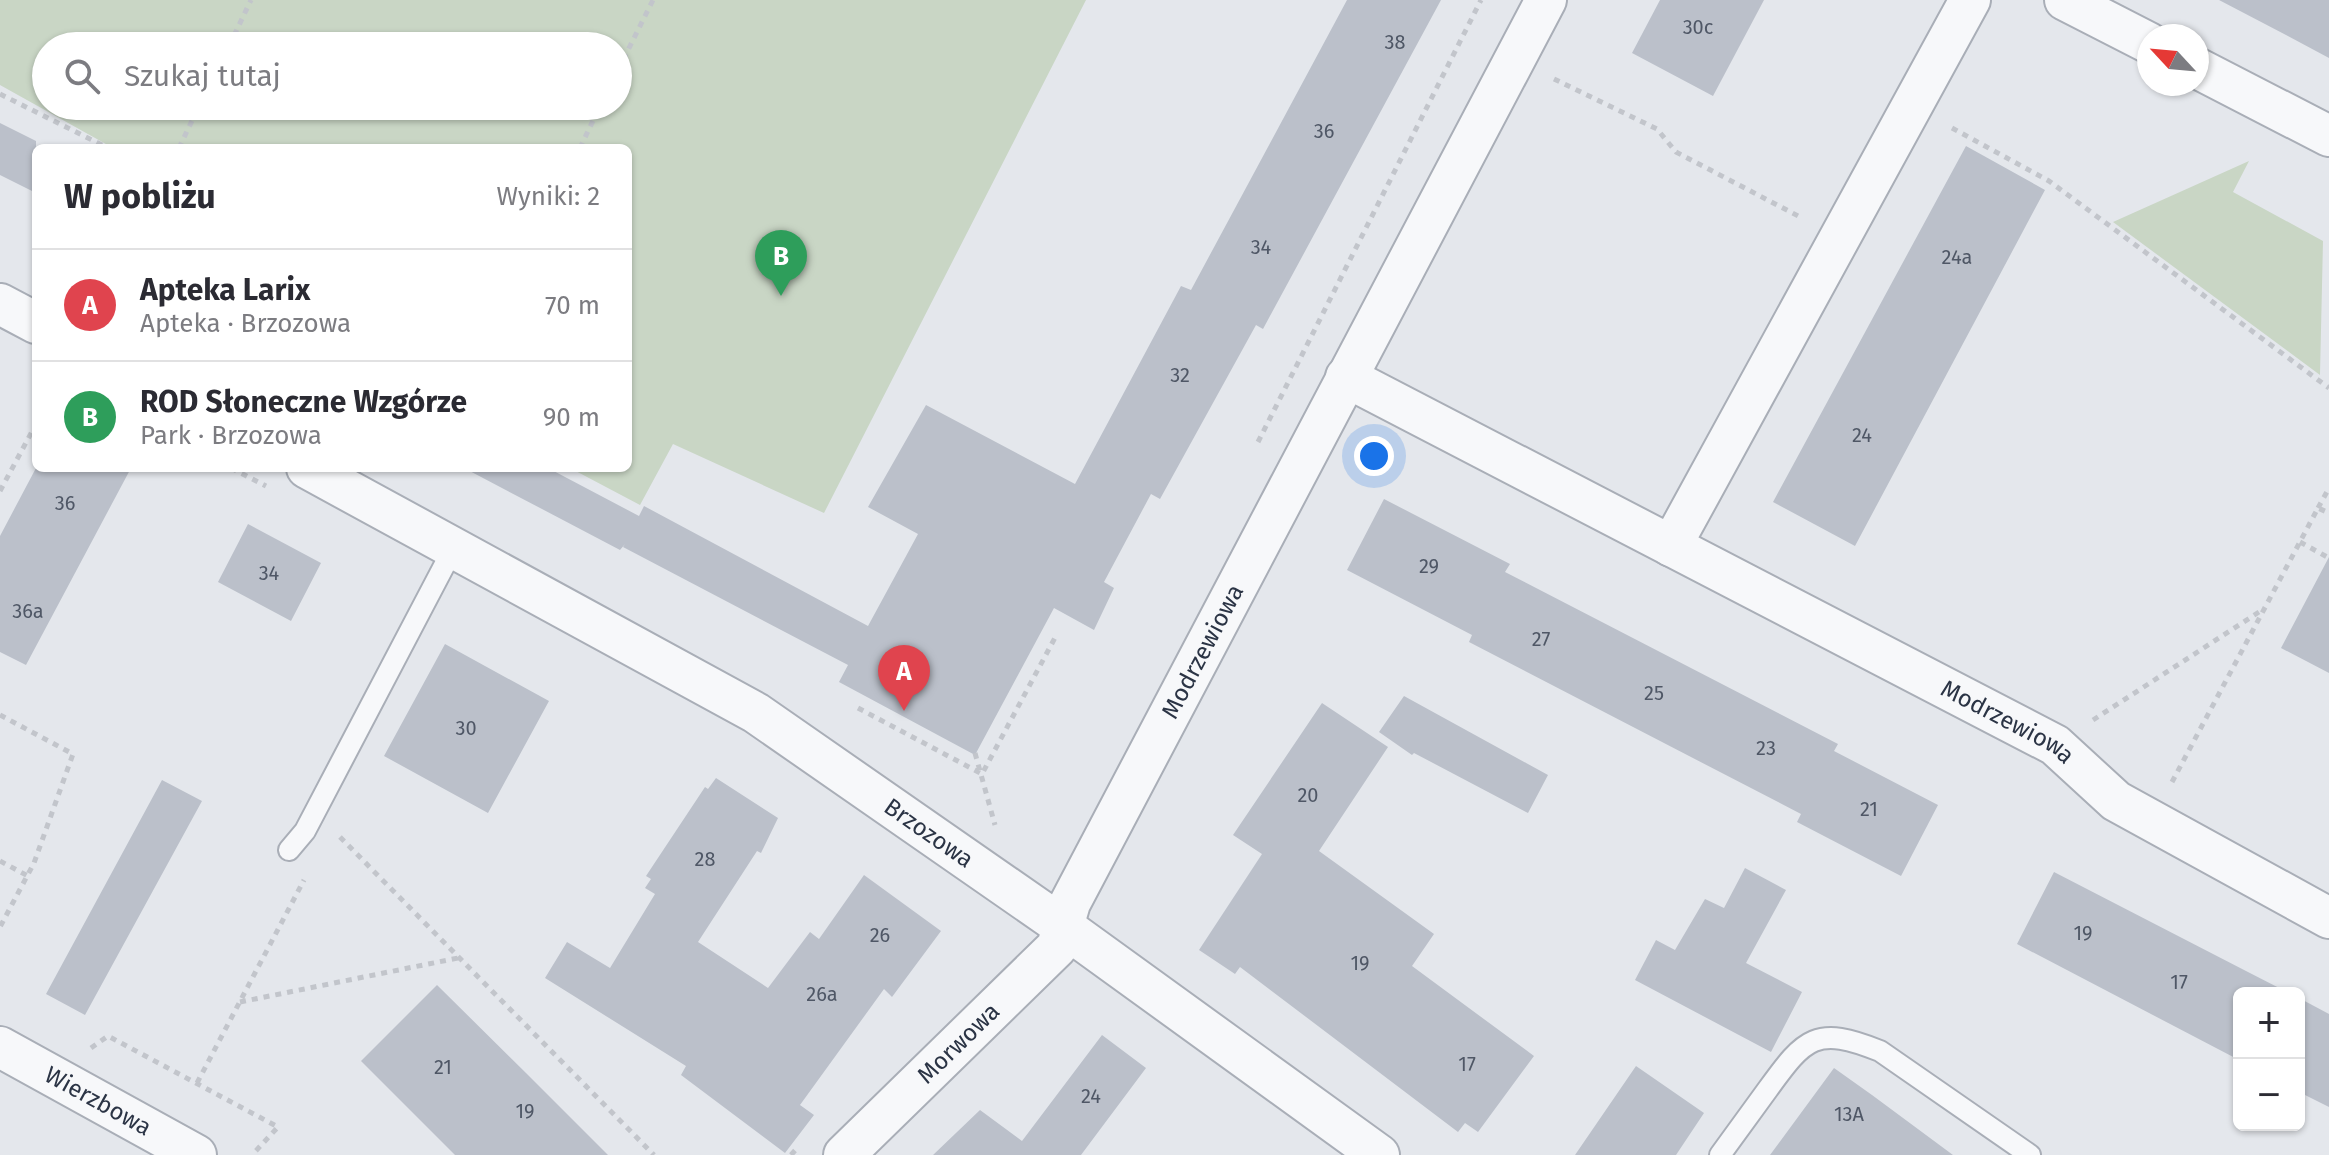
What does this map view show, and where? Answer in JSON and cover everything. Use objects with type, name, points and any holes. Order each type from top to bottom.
[{"type":"street","name":"Modrzewiowa","points":[[1064,927],[1070,903],[1546,0]]},
{"type":"street","points":[[1671,546],[1970,0]]},
{"type":"street","points":[[2065,0],[2137,37]]},
{"type":"street","points":[[2209,74],[2329,136]]},
{"type":"street","points":[[0,304],[32,321]]},
{"type":"street","name":"Modrzewiowa","points":[[1346,377],[2055,745],[2075,760],[2098,787],[2152,821],[2329,918]]},
{"type":"street","name":"Brzozowa","points":[[314,472],[756,713],[1064,927],[1379,1155]]},
{"type":"street","name":"Morwowa","points":[[844,1155],[1057,947],[1064,927]]},
{"type":"street","name":"Wierzbowa","points":[[0,1047],[196,1155]]},
{"type":"lane","points":[[289,850],[305,831],[454,547]]},
{"type":"lane","points":[[1720,1155],[1797,1049],[1825,1038],[1857,1042],[1880,1051],[2030,1155]]},
{"type":"path","points":[[236,32],[251,0]]},
{"type":"path","points":[[632,42],[653,0]]},
{"type":"path","points":[[1253,452],[1481,0]]},
{"type":"path","points":[[1514,59],[1657,129],[1676,152],[1839,238]]},
{"type":"path","points":[[0,94],[32,110]]},
{"type":"path","points":[[52,120],[100,144]]},
{"type":"path","points":[[181,144],[192,120]]},
{"type":"path","points":[[582,144],[593,120]]},
{"type":"path","points":[[1937,120],[2049,181],[2329,388]]},
{"type":"path","points":[[0,491],[32,431]]},
{"type":"path","points":[[2152,821],[2329,488]]},
{"type":"path","points":[[2318,508],[2329,513]]},
{"type":"path","points":[[2300,542],[2329,558]]},
{"type":"path","points":[[2055,745],[2264,609]]},
{"type":"path","points":[[982,774],[1057,634]]},
{"type":"path","points":[[858,708],[982,774]]},
{"type":"path","points":[[0,715],[73,754],[28,876],[0,927]]},
{"type":"path","points":[[975,753],[997,833]]},
{"type":"path","points":[[331,828],[654,1155]]},
{"type":"path","points":[[0,861],[28,876]]},
{"type":"path","points":[[239,1002],[459,958]]},
{"type":"path","points":[[88,1050],[108,1036],[278,1127],[252,1155]]},
{"type":"path","points":[[791,1155],[802,1144]]},
{"type":"green space","points":[[0,0],[1086,0],[824,513],[673,444],[640,505],[578,472],[632,472],[632,144],[106,144],[63,120],[632,120],[632,32],[32,32],[32,103],[0,85]]},
{"type":"green space","points":[[2249,161],[2233,192],[2323,241],[2320,375],[2113,222]]},
{"type":"building","points":[[1347,0],[1441,0],[1263,329],[1256,325],[1160,499],[1151,494],[1104,582],[1114,588],[1094,630],[1054,608],[975,755],[839,682],[848,665],[623,547],[625,544],[620,550],[472,472],[556,472],[639,516],[644,506],[868,626],[918,534],[868,507],[926,405],[1075,484],[1181,286],[1191,290]]},
{"type":"building","points":[[1660,0],[1764,0],[1713,96],[1632,53]]},
{"type":"building","points":[[2219,0],[2329,0],[2329,58],[2286,35]]},
{"type":"building","points":[[0,123],[36,141],[36,144],[32,144],[32,191],[0,175]]},
{"type":"building","points":[[1966,146],[2045,190],[1855,546],[1773,502]]},
{"type":"building","points":[[34,472],[129,472],[26,665],[0,652],[0,536]]},
{"type":"building","points":[[1384,499],[1510,564],[1505,572],[1838,744],[1834,751],[1938,805],[1901,876],[1797,822],[1801,814],[1469,642],[1472,635],[1347,570]]},
{"type":"building","points":[[248,524],[321,563],[291,621],[218,582]]},
{"type":"building","points":[[2329,557],[2329,673],[2281,648]]},
{"type":"building","points":[[445,644],[549,701],[488,813],[384,756]]},
{"type":"building","points":[[1404,696],[1548,775],[1528,813],[1414,753],[1412,755],[1379,732]]},
{"type":"building","points":[[1322,703],[1388,747],[1319,851],[1434,934],[1412,966],[1534,1056],[1478,1132],[1465,1123],[1458,1132],[1240,967],[1235,974],[1199,950],[1262,854],[1233,835]]},
{"type":"building","points":[[716,778],[778,818],[761,853],[757,851],[698,942],[768,988],[810,932],[819,939],[864,875],[941,931],[892,997],[884,989],[800,1105],[814,1115],[785,1153],[681,1075],[686,1066],[545,978],[567,942],[610,968],[655,894],[645,888],[651,879],[646,876],[705,787],[708,789]]},
{"type":"building","points":[[162,780],[202,801],[85,1015],[46,994]]},
{"type":"building","points":[[1745,868],[1786,890],[1746,963],[1802,992],[1771,1052],[1635,980],[1656,940],[1675,950],[1705,899],[1724,908]]},
{"type":"building","points":[[2054,872],[2277,987],[2233,987],[2233,1057],[2017,944]]},
{"type":"building","points":[[437,985],[608,1155],[455,1155],[361,1061]]},
{"type":"building","points":[[2305,1001],[2329,1014],[2329,1107],[2305,1095]]},
{"type":"building","points":[[1102,1035],[1146,1068],[1081,1155],[933,1155],[980,1110],[1022,1141]]},
{"type":"building","points":[[1636,1066],[1704,1113],[1676,1155],[1575,1155]]},
{"type":"building","points":[[1834,1068],[1872,1095],[1953,1155],[1770,1155]]},
{"type":"place","name":"ROD Słoneczne Wzgórze","points":[[781,296]]},
{"type":"place","name":"Apteka Larix","points":[[904,711]]}]
